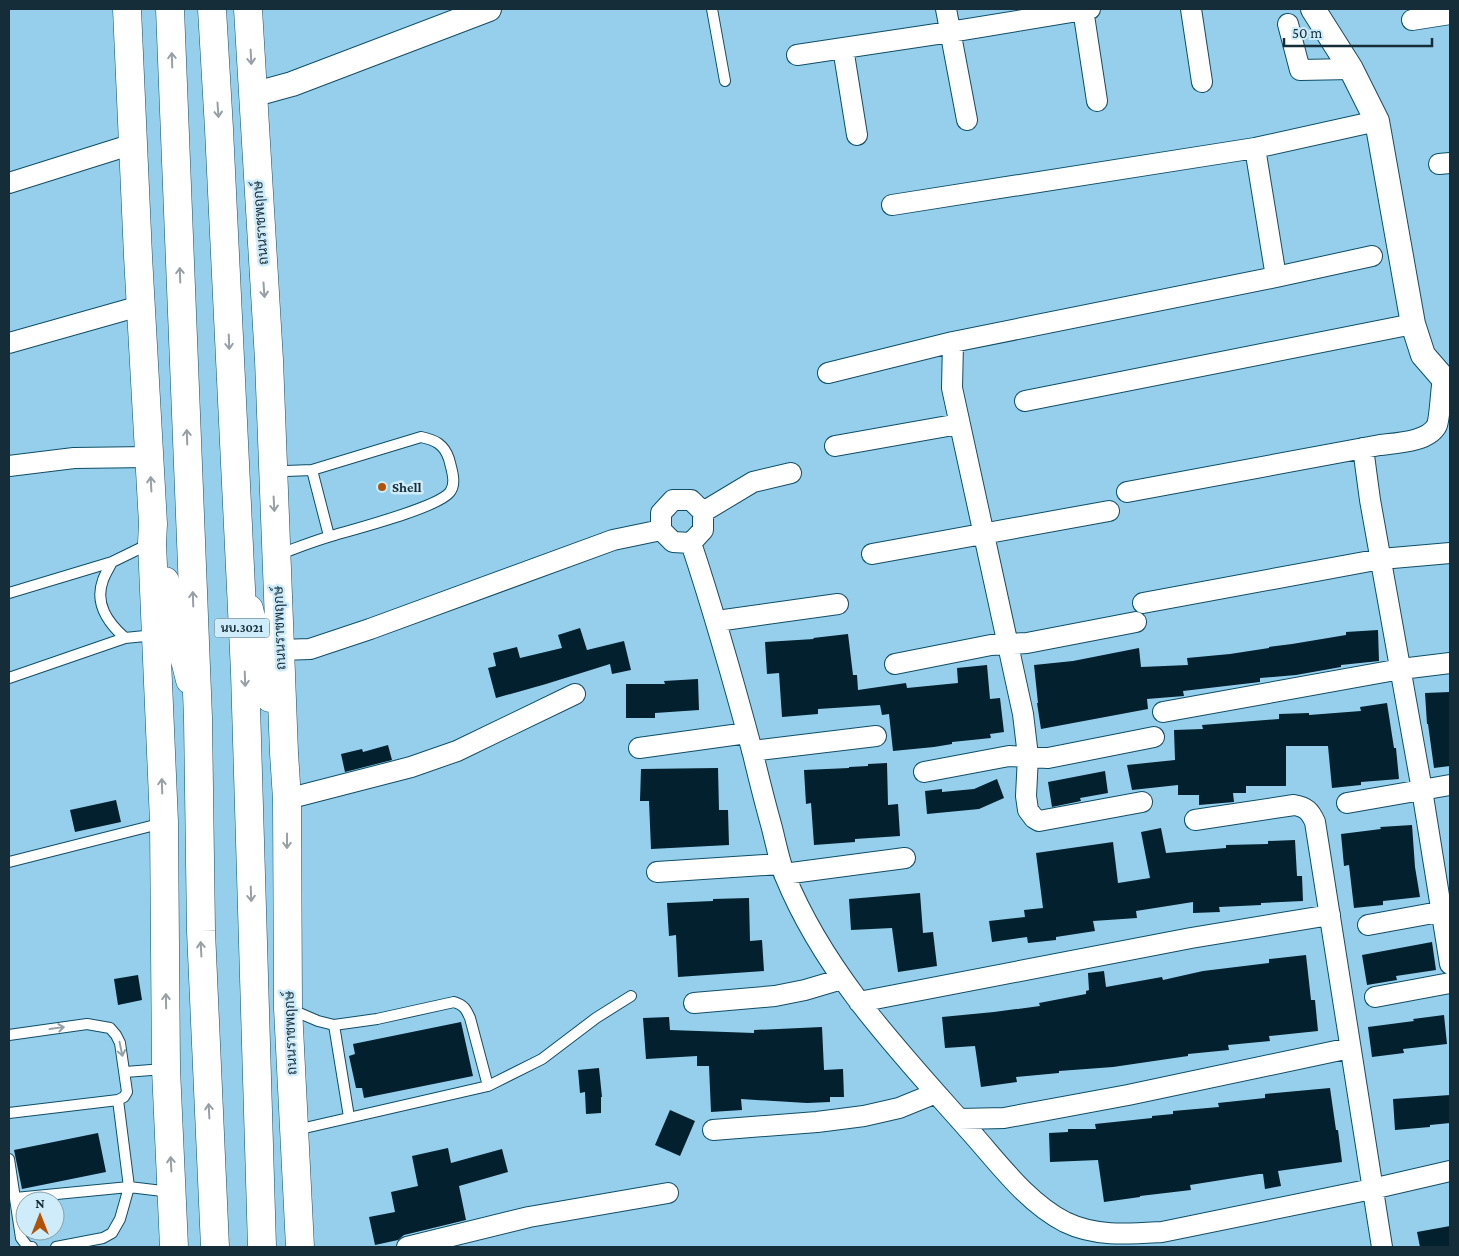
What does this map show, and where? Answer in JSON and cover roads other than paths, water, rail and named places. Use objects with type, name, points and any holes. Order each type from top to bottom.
[{"type":"main road","points":[[127,9],[140,306],[149,457],[164,822],[166,1069],[174,1247]]},
{"type":"main road","name":"นบ.3021","points":[[170,9],[198,718],[201,931],[215,1247]]},
{"type":"main road","name":"นบ.3021","points":[[212,9],[245,672],[262,1247]]},
{"type":"main road","name":"ถนนราชพฤกษ์","points":[[248,9],[269,360],[287,799],[288,1008],[300,1247]]},
{"type":"main road","points":[[152,534],[189,673],[198,718]]},
{"type":"main road","points":[[239,571],[284,753]]},
{"type":"street","points":[[252,94],[292,84],[489,9]]},
{"type":"street","points":[[946,9],[967,120]]},
{"type":"street","points":[[797,55],[1085,9],[1097,101]]},
{"type":"street","points":[[1191,9],[1202,82]]},
{"type":"street","points":[[1127,492],[1363,448],[1408,442],[1426,435],[1436,425],[1446,379],[1423,355],[1413,324],[1377,121],[1351,69],[1313,9]]},
{"type":"street","points":[[1412,20],[1450,14]]},
{"type":"street","points":[[1288,24],[1300,70],[1351,69]]},
{"type":"street","points":[[843,48],[857,135]]},
{"type":"street","points":[[892,205],[1255,148],[1377,121]]},
{"type":"street","points":[[9,183],[133,144]]},
{"type":"street","points":[[1255,148],[1276,278]]},
{"type":"street","points":[[828,373],[953,342],[1276,278],[1372,256]]},
{"type":"street","points":[[9,343],[140,306]]},
{"type":"street","points":[[1025,401],[1413,324]]},
{"type":"street","points":[[953,342],[952,388],[1023,714],[1028,756],[1026,796],[1028,810],[1039,821],[1142,802]]},
{"type":"street","points":[[835,446],[959,424]]},
{"type":"street","points":[[1363,448],[1370,500],[1400,669],[1446,910],[1450,964]]},
{"type":"street","points":[[9,466],[74,458],[149,457]]},
{"type":"street","points":[[703,512],[753,482],[791,473]]},
{"type":"street","points":[[673,500],[691,500],[703,512],[703,530],[690,543],[673,542],[660,530],[661,513],[673,500]]},
{"type":"street","points":[[872,554],[1109,511]]},
{"type":"street","points":[[280,650],[310,649],[613,540],[660,530]]},
{"type":"street","points":[[690,543],[717,621],[783,869],[799,910],[827,958],[859,1002],[1020,1188],[1046,1211],[1067,1223],[1091,1232],[1127,1234],[1162,1232],[1450,1171]]},
{"type":"street","points":[[1143,603],[1381,559],[1450,553]]},
{"type":"street","points":[[717,621],[838,604]]},
{"type":"street","points":[[895,664],[991,645],[1026,643],[1136,622]]},
{"type":"street","points":[[1163,712],[1400,669],[1450,663]]},
{"type":"street","points":[[287,799],[411,767],[448,754],[575,694]]},
{"type":"street","points":[[639,748],[876,736]]},
{"type":"street","points":[[924,772],[1009,756],[1048,758],[1154,737]]},
{"type":"street","points":[[1347,803],[1450,785]]},
{"type":"street","points":[[1195,820],[1294,805],[1304,806],[1315,822],[1382,1247]]},
{"type":"street","points":[[657,872],[783,869],[905,858]]},
{"type":"street","points":[[1368,925],[1446,910]]},
{"type":"street","points":[[859,1002],[1190,938],[1330,915]]},
{"type":"street","points":[[694,1003],[775,996],[805,990],[842,979]]},
{"type":"street","points":[[1375,997],[1450,983]]},
{"type":"street","points":[[959,1118],[1004,1118],[1128,1095],[1350,1048]]},
{"type":"street","points":[[713,1130],[817,1122],[864,1116],[899,1108],[936,1093]]},
{"type":"street","points":[[407,1247],[529,1217],[668,1193]]},
{"type":"lane","points":[[712,9],[725,81]]},
{"type":"lane","points":[[272,466],[286,471],[312,470],[420,437],[432,439],[441,444],[448,455],[453,474],[453,484],[450,492],[440,500],[416,510],[329,536],[276,555]]},
{"type":"lane","points":[[312,470],[329,536]]},
{"type":"lane","points":[[9,594],[112,562],[152,534]]},
{"type":"lane","points":[[112,562],[102,581],[100,602],[105,616],[113,628],[125,638]]},
{"type":"lane","points":[[9,678],[125,638],[156,634]]},
{"type":"lane","points":[[9,862],[164,822]]},
{"type":"lane","points":[[295,1130],[488,1086],[542,1059],[596,1018],[631,996]]},
{"type":"lane","points":[[288,1008],[334,1026],[378,1019],[454,1002],[462,1004],[470,1018],[488,1086]]},
{"type":"lane","points":[[9,1035],[87,1024],[110,1028],[120,1043],[127,1092],[124,1097],[118,1100],[9,1114]]},
{"type":"lane","points":[[334,1026],[349,1117]]},
{"type":"lane","points":[[125,1072],[166,1069]]},
{"type":"lane","points":[[56,1247],[103,1238],[112,1233],[120,1219],[129,1188],[118,1100]]},
{"type":"lane","points":[[9,1159],[15,1198]]},
{"type":"lane","points":[[65,1194],[129,1188],[172,1192]]},
{"type":"place","name":"Shell","points":[[382,487]]}]
